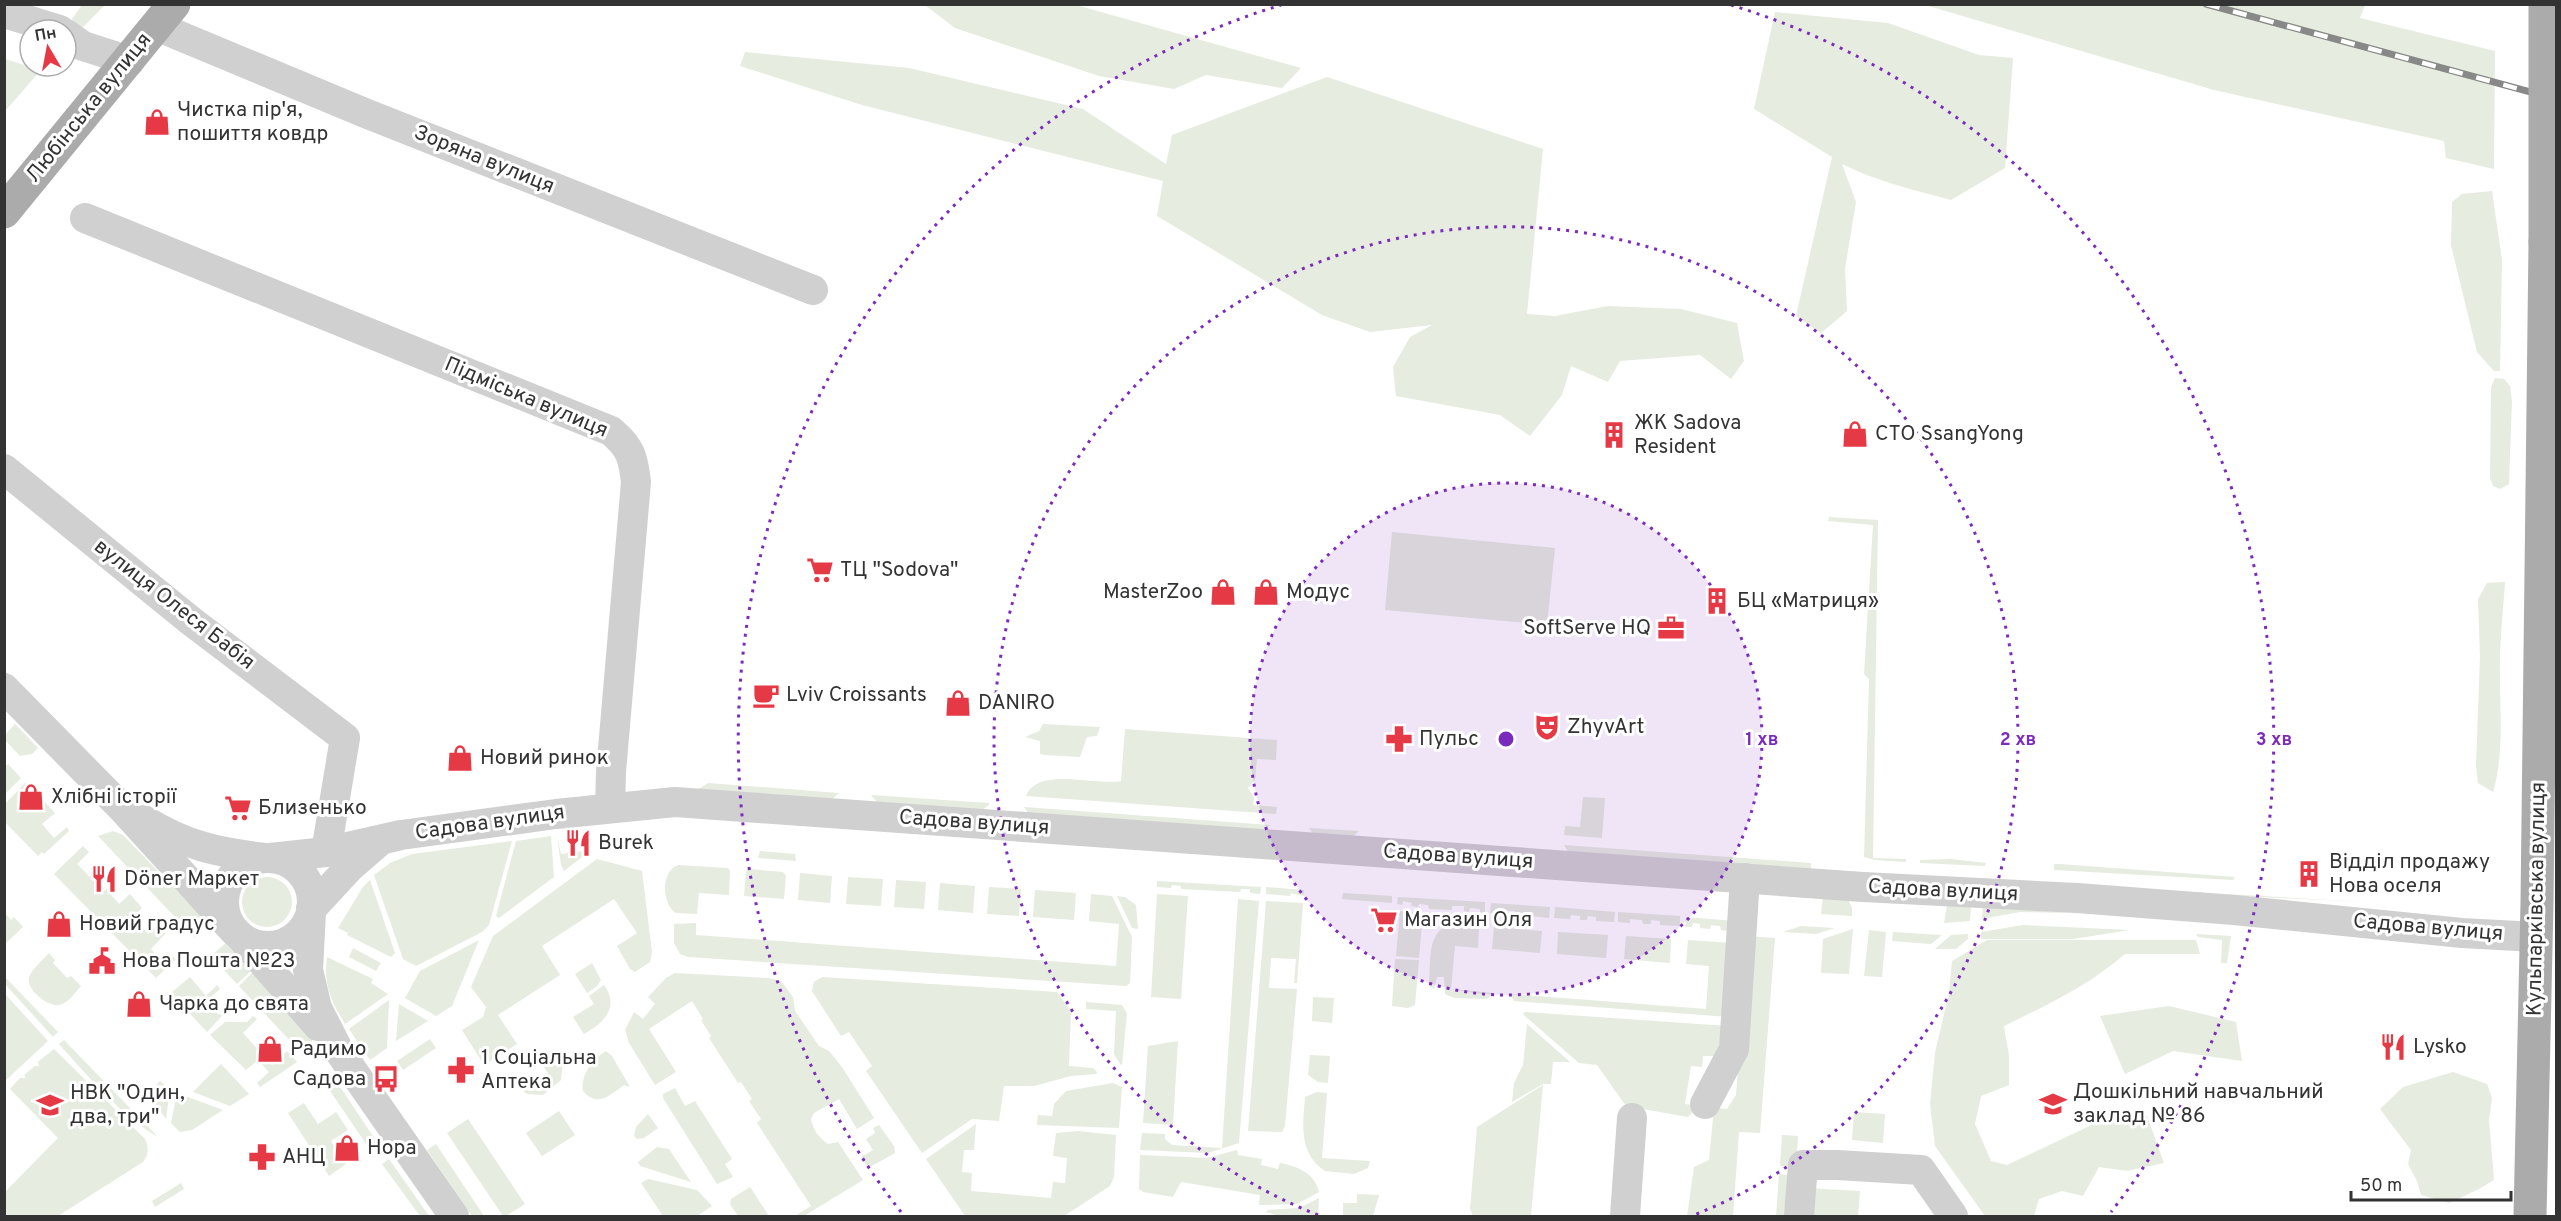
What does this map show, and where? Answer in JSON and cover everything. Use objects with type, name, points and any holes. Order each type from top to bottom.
[{"type":"main road","name":"Кульпарківська вулиця","points":[[2530,1216],[2545,242],[2545,4]]},
{"type":"main road","name":"Любінська вулиця","points":[[4,212],[130,61],[165,15]]},
{"type":"street","points":[[4,13],[20,18]]},
{"type":"street","name":"Зоряна вулиця","points":[[165,15],[365,113],[813,290]]},
{"type":"street","points":[[78,42],[130,61]]},
{"type":"street","name":"Підміська вулиця","points":[[85,218],[611,431],[625,443],[634,459],[636,482],[610,808]]},
{"type":"street","name":"вулиця Олеся Бабія","points":[[4,469],[191,621],[345,738],[326,852]]},
{"type":"street","points":[[4,688],[121,807],[339,1050],[454,1216]]},
{"type":"street","name":"Садова вулиця","points":[[267,858],[326,852],[382,839],[610,808],[675,802],[1934,891],[2077,898],[2235,910],[2462,933],[2536,937]]},
{"type":"street","points":[[121,807],[174,838],[213,849],[281,860],[301,873],[308,884],[311,896],[308,951],[311,990],[317,1008],[339,1050]]},
{"type":"street","points":[[267,858],[251,861],[239,868],[230,879],[223,905],[227,919],[236,933],[249,942],[261,946],[281,944],[298,934],[311,910],[344,873],[382,839]]},
{"type":"street","points":[[1705,1104],[1734,1049],[1745,878]]},
{"type":"street","points":[[1625,1216],[1632,1118]]},
{"type":"street","points":[[1799,1216],[1803,1166],[1837,1165],[1922,1170],[1953,1216]]},
{"type":"shaded area","points":[[82,5],[105,5],[83,27],[78,28],[78,18],[73,18]]},
{"type":"shaded area","points":[[925,5],[1076,5],[1301,68],[1282,88],[1206,75],[1174,89],[1099,76],[955,28]]},
{"type":"shaded area","points":[[1925,5],[2365,5],[2360,18],[2495,51],[2494,169],[2446,158],[2444,141],[2214,90]]},
{"type":"shaded area","points":[[1775,12],[1888,23],[1979,55],[2013,58],[2005,168],[1951,200],[1909,189],[1842,164],[1856,202],[1845,269],[1847,311],[1821,333],[1796,316],[1832,157],[1754,109]]},
{"type":"shaded area","points":[[745,52],[909,68],[1083,109],[1166,164],[1172,135],[1327,77],[1543,149],[1527,314],[1555,316],[1608,306],[1681,309],[1737,323],[1744,361],[1731,379],[1700,355],[1620,361],[1608,382],[1571,366],[1562,395],[1530,436],[1500,415],[1396,396],[1393,367],[1410,337],[1432,325],[1370,332],[1322,315],[1157,216],[1163,181],[862,105],[740,66]]},
{"type":"shaded area","points":[[4,59],[18,63],[18,78],[34,78],[5,111]]},
{"type":"shaded area","points":[[2492,191],[2502,260],[2500,371],[2494,371],[2477,352],[2451,245],[2452,202],[2462,194]]},
{"type":"shaded area","points":[[2495,378],[2504,379],[2510,386],[2512,401],[2509,484],[2500,489],[2493,486],[2490,478],[2491,387]]},
{"type":"shaded area","points":[[1829,517],[1878,520],[1873,858],[1906,859],[1906,862],[1864,857],[1869,679],[1864,674],[1873,525],[1828,521]]},
{"type":"shaded area","points":[[1392,532],[1555,548],[1547,625],[1385,610]]},
{"type":"shaded area","points":[[2505,582],[2500,654],[2500,750],[2493,792],[2478,783],[2476,766],[2480,657],[2478,599],[2487,583]]},
{"type":"shaded area","points":[[15,724],[38,748],[32,754],[20,756],[5,740],[5,735]]},
{"type":"shaded area","points":[[1043,724],[1100,727],[1097,736],[1087,737],[1080,757],[1040,754],[1040,741],[1025,737],[1039,731]]},
{"type":"shaded area","points":[[1125,729],[1277,740],[1276,760],[1257,759],[1255,780],[1248,788],[1254,797],[1253,805],[1277,807],[1276,814],[1026,796],[1032,787],[1054,779],[1121,781]]},
{"type":"shaded area","points":[[8,764],[21,778],[5,794],[5,767]]},
{"type":"shaded area","points":[[25,783],[29,787],[20,796],[34,809],[43,800],[55,813],[42,824],[54,838],[67,827],[69,831],[44,854],[42,852],[38,856],[5,822],[5,804]]},
{"type":"shaded area","points":[[708,783],[839,793],[831,800],[697,790]]},
{"type":"shaded area","points":[[871,795],[989,803],[989,805],[982,810],[877,802]]},
{"type":"shaded area","points":[[1583,797],[1605,798],[1602,838],[1564,835],[1565,826],[1580,827]]},
{"type":"shaded area","points":[[1024,807],[1270,825],[1262,831],[1029,814]]},
{"type":"shaded area","points":[[1309,828],[1359,831],[1351,838],[1314,835]]},
{"type":"shaded area","points":[[113,831],[123,835],[208,923],[195,938],[98,836]]},
{"type":"shaded area","points":[[551,836],[554,877],[499,918],[496,916],[516,841]]},
{"type":"shaded area","points":[[557,836],[561,854],[591,850],[564,871]]},
{"type":"shaded area","points":[[512,841],[489,925],[482,932],[416,966],[403,959],[374,875],[390,863],[412,854]]},
{"type":"shaded area","points":[[1564,845],[1811,863],[1811,871],[1568,852]]},
{"type":"shaded area","points":[[83,846],[89,852],[77,864],[90,877],[102,865],[91,879],[104,891],[118,880],[107,890],[119,904],[130,894],[142,908],[133,917],[148,934],[158,925],[166,933],[151,949],[160,959],[168,952],[176,959],[156,978],[54,874]]},
{"type":"shaded area","points":[[760,851],[795,854],[796,861],[758,858]]},
{"type":"shaded area","points":[[597,859],[642,871],[652,952],[650,962],[635,972],[630,969],[617,946],[637,933],[614,899],[542,946],[560,975],[498,1015],[517,1044],[484,1065],[462,1030],[483,1017],[486,1007],[471,987],[493,936]]},
{"type":"shaded area","points":[[1952,859],[1986,863],[1985,866],[1920,863],[1920,860]]},
{"type":"shaded area","points":[[2054,864],[2235,877],[2233,880],[2054,870]]},
{"type":"shaded area","points":[[678,865],[728,868],[730,871],[729,895],[699,893],[697,914],[676,913],[668,903],[665,888],[668,874]]},
{"type":"shaded area","points":[[748,869],[783,872],[786,876],[784,899],[744,896]]},
{"type":"shaded area","points":[[800,873],[832,876],[830,903],[798,900]]},
{"type":"shaded area","points":[[262,877],[272,877],[285,884],[292,897],[292,907],[285,920],[272,927],[262,927],[253,923],[246,916],[242,907],[242,897],[246,888],[253,881]]},
{"type":"shaded area","points":[[848,877],[883,879],[881,906],[846,904]]},
{"type":"shaded area","points":[[370,880],[395,953],[391,957],[347,935],[348,933],[338,928],[363,887]]},
{"type":"shaded area","points":[[896,880],[926,882],[924,909],[894,907]]},
{"type":"shaded area","points":[[1157,881],[1261,887],[1260,894],[1250,893],[1250,889],[1241,889],[1240,892],[1181,889],[1181,886],[1172,885],[1171,888],[1157,887]]},
{"type":"shaded area","points":[[940,883],[975,886],[973,913],[938,910]]},
{"type":"shaded area","points":[[989,887],[1021,889],[1019,916],[987,914]]},
{"type":"shaded area","points":[[1266,887],[1304,890],[1303,896],[1291,893],[1290,896],[1266,894]]},
{"type":"shaded area","points":[[2102,887],[2365,902],[2107,890]]},
{"type":"shaded area","points":[[1035,890],[1076,893],[1074,920],[1033,917]]},
{"type":"shaded area","points":[[1343,893],[1392,896],[1392,903],[1342,899]]},
{"type":"shaded area","points":[[1091,894],[1112,896],[1132,937],[1130,983],[1126,986],[688,957],[680,954],[674,943],[674,924],[696,923],[696,935],[1116,966],[1119,924],[1089,921]]},
{"type":"shaded area","points":[[1157,894],[1188,896],[1181,999],[1151,997]]},
{"type":"shaded area","points":[[1823,895],[1848,899],[1852,908],[1852,916],[1821,914]]},
{"type":"shaded area","points":[[1117,896],[1125,897],[1136,905],[1138,929],[1132,928]]},
{"type":"shaded area","points":[[1398,897],[1485,902],[1485,913],[1480,913],[1480,909],[1470,908],[1469,912],[1464,911],[1464,906],[1452,906],[1452,910],[1429,909],[1428,905],[1419,904],[1418,907],[1411,906],[1412,903],[1403,901],[1402,905],[1397,904]]},
{"type":"shaded area","points":[[1238,899],[1259,901],[1239,1143],[1208,1153],[1140,1150],[1142,1133],[1165,1134],[1165,1139],[1172,1145],[1222,1148]]},
{"type":"shaded area","points":[[1266,901],[1303,903],[1297,983],[1294,983],[1296,959],[1271,958],[1269,988],[1297,989],[1285,1126],[1282,1132],[1248,1131]]},
{"type":"shaded area","points":[[1491,903],[1550,907],[1549,918],[1531,916],[1531,913],[1524,912],[1523,916],[1515,915],[1515,911],[1507,911],[1506,914],[1490,913]]},
{"type":"shaded area","points":[[1947,905],[1971,906],[1970,921],[1944,923]]},
{"type":"shaded area","points":[[1555,907],[1615,912],[1614,922],[1596,921],[1596,917],[1588,916],[1587,920],[1580,920],[1580,916],[1571,915],[1570,919],[1554,918]]},
{"type":"shaded area","points":[[1983,907],[2072,913],[2020,912],[1982,919]]},
{"type":"shaded area","points":[[1400,911],[1423,913],[1419,958],[1396,956]]},
{"type":"shaded area","points":[[1618,912],[1680,916],[1680,926],[1660,925],[1660,921],[1651,920],[1651,924],[1643,924],[1642,920],[1630,919],[1630,923],[1618,922]]},
{"type":"shaded area","points":[[5,913],[11,920],[14,917],[23,927],[5,944]]},
{"type":"shaded area","points":[[1686,917],[1735,921],[1726,931],[1721,930],[1720,926],[1711,925],[1710,929],[1700,928],[1700,924],[1693,923],[1692,927],[1685,927]]},
{"type":"shaded area","points":[[1451,925],[1479,927],[1478,948],[1455,946],[1451,989],[1494,993],[1487,999],[1454,998],[1445,994],[1444,977],[1437,977],[1434,989],[1429,985],[1431,949],[1434,940],[1437,933]]},
{"type":"shaded area","points":[[2023,925],[2130,930],[2073,939],[1981,939],[1981,932]]},
{"type":"shaded area","points":[[1801,926],[1835,928],[1816,934],[1783,932]]},
{"type":"shaded area","points":[[1494,927],[1542,931],[1540,953],[1492,949]]},
{"type":"shaded area","points":[[1853,929],[1849,974],[1821,973],[1823,939]]},
{"type":"shaded area","points":[[1869,930],[1886,932],[1882,977],[1864,976]]},
{"type":"shaded area","points":[[1558,932],[1608,935],[1606,958],[1557,954]]},
{"type":"shaded area","points":[[1893,932],[1942,935],[1931,944],[1892,941]]},
{"type":"shaded area","points":[[1968,934],[1968,939],[1956,949],[1935,949],[1951,935]]},
{"type":"shaded area","points":[[2196,934],[2231,936],[2227,963],[2221,963],[2222,940],[2198,937]]},
{"type":"shaded area","points":[[1626,936],[1671,939],[1670,963],[1624,959]]},
{"type":"shaded area","points":[[1748,936],[1775,938],[1760,1133],[1739,1132],[1733,1216],[1687,1216],[1694,1167],[1709,1160],[1714,1108],[1727,1109],[1736,1095]]},
{"type":"shaded area","points":[[479,940],[452,1006],[436,1016],[405,998],[420,971]]},
{"type":"shaded area","points":[[1688,940],[1732,943],[1729,1017],[1514,1001],[1510,994],[1706,1009],[1709,966],[1686,964]]},
{"type":"shaded area","points":[[1987,940],[2196,940],[2200,954],[2125,954],[2082,985],[2004,1026],[2009,1056],[2009,1085],[1981,1096],[1975,1124],[1991,1161],[2007,1165],[2119,1112],[2147,1116],[2164,1163],[2127,1171],[2099,1167],[2083,1196],[2062,1191],[2039,1199],[2034,1216],[1985,1216],[1935,1146],[1930,1104],[1935,1053],[1949,993],[1952,961]]},
{"type":"shaded area","points":[[227,942],[253,969],[237,984],[211,956]]},
{"type":"shaded area","points":[[353,948],[381,963],[376,971],[349,957]]},
{"type":"shaded area","points":[[49,953],[55,960],[53,963],[67,978],[71,976],[81,986],[68,1000],[59,1005],[49,1003],[38,996],[33,991],[29,980],[34,969]]},
{"type":"shaded area","points":[[327,957],[373,979],[371,983],[388,994],[345,1024],[329,992],[326,976]]},
{"type":"shaded area","points":[[1395,959],[1419,960],[1415,1005],[1408,1008],[1392,1006]]},
{"type":"shaded area","points":[[592,963],[601,980],[587,993],[575,974]]},
{"type":"shaded area","points":[[255,970],[312,1039],[312,1050],[306,1058],[239,986]]},
{"type":"shaded area","points":[[675,973],[769,978],[781,981],[793,997],[795,1011],[819,1046],[829,1051],[842,1067],[874,1118],[857,1129],[839,1099],[814,1113],[811,1119],[815,1130],[825,1142],[828,1144],[838,1142],[863,1180],[804,1216],[795,1216],[811,1206],[757,1123],[761,1119],[749,1101],[752,1099],[741,1082],[738,1083],[709,1038],[711,1036],[692,1001],[649,1029],[676,1072],[655,1085],[629,1043],[625,1030],[634,1012],[643,1019],[655,1004],[648,997],[666,978]]},
{"type":"shaded area","points":[[5,977],[58,1032],[53,1037],[5,984]]},
{"type":"shaded area","points":[[190,977],[206,996],[217,985],[220,989],[206,1001],[219,1015],[222,1013],[207,1032],[171,993]]},
{"type":"shaded area","points":[[822,977],[1057,992],[1071,1011],[1069,1066],[1093,1068],[1097,1072],[1034,1086],[1004,1086],[999,1121],[972,1119],[922,1153],[866,1071],[872,1066],[849,1032],[841,1036],[812,991],[814,982]]},
{"type":"shaded area","points":[[604,985],[610,1000],[608,1014],[598,1025],[584,1034],[573,1017],[594,1004],[589,996]]},
{"type":"shaded area","points":[[5,994],[48,1041],[5,1081]]},
{"type":"shaded area","points":[[1313,997],[1334,998],[1332,1023],[1312,1021]]},
{"type":"shaded area","points":[[389,1000],[387,1048],[370,1060],[349,1029]]},
{"type":"shaded area","points":[[1086,1002],[1122,1005],[1127,1014],[1122,1065],[1114,1054],[1116,1011],[1086,1009]]},
{"type":"shaded area","points":[[399,1004],[428,1021],[396,1041]]},
{"type":"shaded area","points":[[2169,1006],[2236,1022],[2242,1061],[2173,1051],[2125,1074],[2100,1016]]},
{"type":"shaded area","points":[[1525,1012],[1728,1026],[1714,1056],[1703,1056],[1702,1067],[1691,1066],[1685,1104],[1699,1106],[1688,1117],[1626,1106],[1597,1065],[1579,1063],[1525,1016],[1523,1014]]},
{"type":"shaded area","points":[[253,1016],[257,1019],[243,1033],[272,1065],[287,1051],[297,1062],[260,1087],[257,1083],[269,1072],[258,1060],[246,1070],[210,1035],[225,1022],[247,1022]]},
{"type":"shaded area","points":[[1527,1024],[1570,1062],[1553,1062],[1551,1084],[1543,1084],[1512,1102],[1514,1083],[1523,1065]]},
{"type":"shaded area","points":[[430,1039],[436,1048],[403,1070],[397,1061]]},
{"type":"shaded area","points":[[64,1040],[158,1137],[131,1118],[106,1095],[59,1044]]},
{"type":"shaded area","points":[[1178,1041],[1173,1125],[1143,1123],[1148,1046]]},
{"type":"shaded area","name":"НВК \"Один, два, три\"","points":[[54,1049],[145,1139],[147,1154],[143,1162],[58,1216],[5,1216],[5,1192],[58,1138],[10,1089],[20,1078],[26,1078],[24,1075],[35,1066],[39,1066],[38,1062]]},
{"type":"shaded area","points":[[552,1050],[557,1052],[563,1062],[561,1080],[543,1095],[527,1094],[522,1090],[548,1073],[537,1057]]},
{"type":"shaded area","points":[[606,1051],[612,1056],[630,1087],[624,1085],[604,1098],[593,1099],[583,1091],[584,1079],[592,1063]]},
{"type":"shaded area","points":[[1310,1055],[1330,1056],[1328,1083],[1318,1082],[1308,1075]]},
{"type":"shaded area","points":[[221,1064],[249,1094],[230,1106],[193,1092]]},
{"type":"shaded area","points":[[2453,1072],[2487,1084],[2492,1098],[2489,1120],[2494,1180],[2449,1203],[2421,1195],[2408,1164],[2411,1150],[2380,1109],[2403,1087]]},
{"type":"shaded area","points":[[318,1073],[329,1073],[333,1076],[378,1144],[370,1150]]},
{"type":"shaded area","points":[[160,1081],[170,1089],[166,1119],[150,1097],[153,1088]]},
{"type":"shaded area","points":[[1113,1083],[1122,1087],[1119,1128],[1037,1125],[1038,1115],[1052,1116],[1054,1104],[1066,1091]]},
{"type":"shaded area","points":[[1543,1085],[1531,1216],[1473,1216],[1470,1209],[1477,1127]]},
{"type":"shaded area","points":[[675,1088],[685,1106],[695,1101],[732,1159],[725,1164],[733,1177],[717,1184],[663,1098],[663,1094]]},
{"type":"shaded area","points":[[1317,1092],[1327,1093],[1322,1158],[1370,1161],[1368,1168],[1354,1174],[1325,1171],[1310,1156],[1303,1128],[1305,1097]]},
{"type":"shaded area","points":[[177,1093],[223,1110],[192,1130],[180,1132],[171,1123]]},
{"type":"shaded area","points":[[304,1103],[318,1124],[336,1112],[348,1130],[331,1141],[346,1164],[329,1176],[288,1113]]},
{"type":"shaded area","points":[[559,1111],[575,1135],[542,1156],[526,1133]]},
{"type":"shaded area","points":[[1854,1112],[1885,1114],[1883,1143],[1852,1140]]},
{"type":"shaded area","points":[[648,1114],[658,1128],[644,1138],[637,1139],[634,1136],[636,1127]]},
{"type":"shaded area","points":[[468,1119],[525,1204],[506,1216],[503,1216],[447,1133]]},
{"type":"shaded area","points":[[976,1124],[974,1150],[964,1150],[962,1172],[972,1173],[971,1191],[1051,1198],[1053,1182],[1065,1183],[1067,1158],[1053,1156],[1056,1133],[1078,1131],[1116,1135],[1114,1177],[1110,1186],[1064,1216],[965,1216],[926,1159]]},
{"type":"shaded area","points":[[879,1125],[894,1146],[895,1153],[868,1168],[861,1157],[873,1150],[866,1139],[875,1133],[873,1128]]},
{"type":"shaded area","points":[[1782,1135],[1798,1136],[1796,1167],[1780,1166]]},
{"type":"shaded area","points":[[436,1144],[484,1216],[472,1216],[427,1150]]},
{"type":"shaded area","points":[[657,1147],[669,1149],[691,1182],[640,1166],[638,1162]]},
{"type":"shaded area","points":[[1237,1150],[1238,1155],[1262,1159],[1261,1165],[1278,1169],[1280,1163],[1299,1168],[1314,1180],[1319,1192],[1297,1204],[1259,1205],[1260,1195],[1181,1182],[1173,1197],[1143,1192],[1139,1189],[1140,1155],[1207,1158]]},
{"type":"shaded area","points":[[389,1159],[429,1216],[420,1216],[382,1164]]},
{"type":"shaded area","points":[[1779,1174],[1798,1176],[1795,1216],[1776,1216]]},
{"type":"shaded area","points":[[648,1179],[697,1190],[712,1206],[697,1216],[663,1216],[641,1183]]},
{"type":"shaded area","points":[[181,1183],[184,1189],[155,1207],[152,1201]]},
{"type":"shaded area","points":[[750,1187],[769,1216],[738,1216],[730,1204],[731,1199]]},
{"type":"shaded area","points":[[1806,1188],[1860,1191],[1858,1216],[1804,1216]]},
{"type":"shaded area","points":[[1357,1194],[1379,1195],[1373,1216],[1343,1216],[1343,1203],[1357,1203]]},
{"type":"shaded area","points":[[1319,1198],[1318,1216],[1279,1216],[1266,1212],[1299,1208]]},
{"type":"railway","points":[[2206,4],[2556,99]]},
{"type":"place","name":"Чистка пір'я, пошиття ковдр","points":[[157,122]]},
{"type":"place","name":"СТО SsangYong","points":[[1855,434]]},
{"type":"place","name":"ЖК Sadova Resident","points":[[1614,435]]},
{"type":"place","name":"ТЦ \"Sodova\"","points":[[820,570]]},
{"type":"place","name":"MasterZoo","points":[[1223,592]]},
{"type":"place","name":"Модус","points":[[1266,592]]},
{"type":"place","name":"БЦ «Матриця»","points":[[1717,601]]},
{"type":"place","name":"SoftServe HQ","points":[[1671,628]]},
{"type":"place","name":"Lviv Croissants","points":[[766,695]]},
{"type":"place","name":"DANIRO","points":[[958,703]]},
{"type":"place","name":"ZhyvArt","points":[[1547,727]]},
{"type":"place","name":"Пульс","points":[[1399,739]]},
{"type":"place","name":"Новий ринок","points":[[460,758]]},
{"type":"place","name":"Хлібні історії","points":[[31,797]]},
{"type":"place","name":"Близенько","points":[[238,808]]},
{"type":"place","name":"Burek","points":[[578,843]]},
{"type":"place","name":"Відділ продажу Нова оселя","points":[[2309,874]]},
{"type":"place","name":"Döner Маркет","points":[[104,879]]},
{"type":"place","name":"Магазин Оля","points":[[1384,920]]},
{"type":"place","name":"Новий градус","points":[[59,924]]},
{"type":"place","name":"Нова Пошта №23","points":[[102,961]]},
{"type":"place","name":"Чарка до свята","points":[[139,1004]]},
{"type":"place","name":"Lysko","points":[[2393,1047]]},
{"type":"place","name":"Радимо","points":[[270,1049]]},
{"type":"place","name":"1 Соціальна Аптека","points":[[461,1070]]},
{"type":"place","name":"Садова","points":[[386,1079]]},
{"type":"place","name":"Дошкільний навчальний заклад № 86","points":[[2053,1104]]},
{"type":"place","name":"НВК \"Один, два, три\"","points":[[50,1105]]},
{"type":"place","name":"Нора","points":[[347,1148]]},
{"type":"place","name":"АНЦ","points":[[262,1157]]}]
